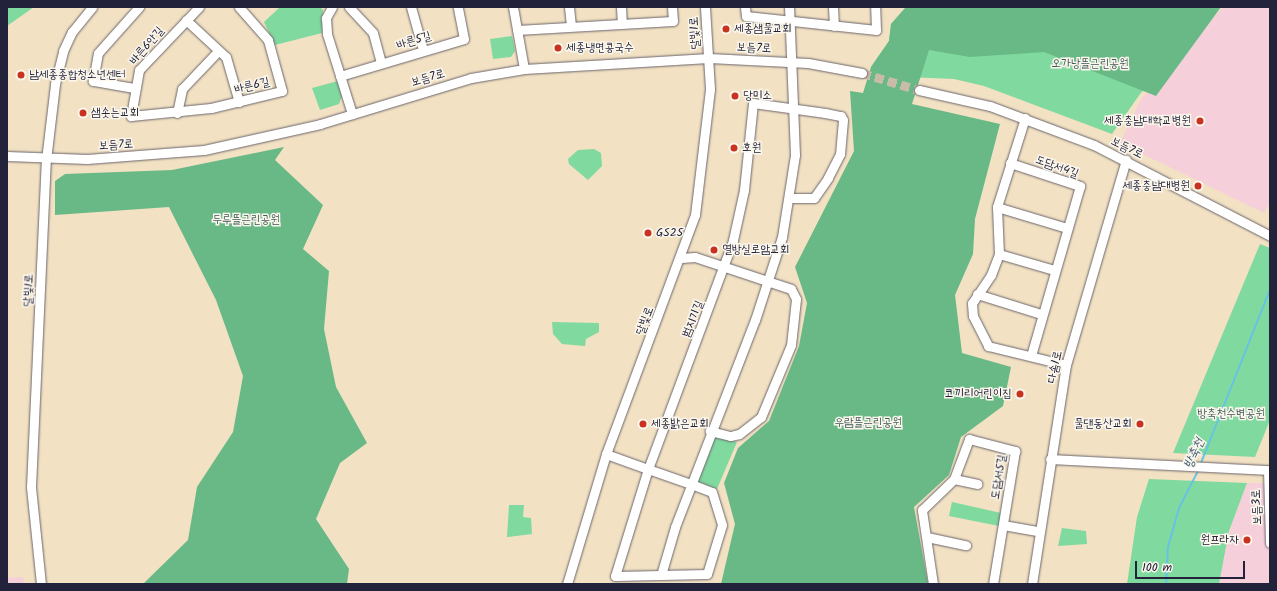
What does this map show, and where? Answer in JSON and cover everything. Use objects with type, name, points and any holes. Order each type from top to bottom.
[{"type":"street","name":"달빛1로","points":[[40,584],[31,487],[46,160],[55,84],[63,51],[72,32],[92,7]]},
{"type":"street","points":[[134,88],[93,81],[93,76],[101,49],[139,7]]},
{"type":"street","name":"바른6안길","points":[[131,116],[134,88],[139,70],[199,7]]},
{"type":"street","name":"바른6길","points":[[131,116],[177,113],[239,102],[282,91],[268,40],[239,7]]},
{"type":"street","points":[[332,7],[325,26],[352,114]]},
{"type":"street","points":[[349,7],[373,33],[381,63]]},
{"type":"street","points":[[411,7],[423,50]]},
{"type":"street","name":"바른5길","points":[[340,76],[464,39],[458,7]]},
{"type":"street","points":[[513,7],[524,69]]},
{"type":"street","points":[[570,7],[571,26]]},
{"type":"street","points":[[620,7],[622,24]]},
{"type":"street","points":[[517,30],[673,21],[672,7]]},
{"type":"street","name":"달빛1로","points":[[705,7],[709,58]]},
{"type":"street","points":[[745,7],[746,16],[876,30],[875,7]]},
{"type":"street","points":[[606,454],[691,484],[712,492],[722,525],[707,574],[661,575],[691,484],[710,431],[769,282],[790,198],[795,108],[788,7]]},
{"type":"street","points":[[833,7],[834,26]]},
{"type":"street","points":[[186,20],[226,58],[239,102]]},
{"type":"street","points":[[177,113],[182,89],[218,51]]},
{"type":"street","name":"보듬7로","points":[[7,156],[46,160],[204,150],[268,138],[456,82],[524,69],[709,58],[792,62],[862,73]]},
{"type":"street","name":"달빛로","points":[[567,584],[606,454],[681,258],[701,180],[708,129],[709,58]]},
{"type":"street","name":"보듬7로","points":[[919,90],[1025,118],[1126,160],[1270,236]]},
{"type":"street","name":"범지기길","points":[[661,575],[615,576],[648,469],[725,267],[744,190],[754,103],[841,116],[842,140],[837,161],[814,198],[790,198]]},
{"type":"street","points":[[1025,118],[997,207],[999,254],[991,275],[972,303],[973,316],[988,346],[1066,365]]},
{"type":"street","name":"다솜1로","points":[[1032,584],[1038,531],[1066,365],[1126,160]]},
{"type":"street","name":"도담서4길","points":[[1010,163],[1080,186],[1041,314],[1031,356]]},
{"type":"street","points":[[997,207],[1067,228]]},
{"type":"street","points":[[999,254],[1054,270]]},
{"type":"street","points":[[681,258],[696,257],[791,289],[798,307],[791,345],[761,417],[740,434],[730,436],[710,431]]},
{"type":"street","points":[[977,294],[1041,314]]},
{"type":"street","name":"도담서5길","points":[[933,584],[922,510],[954,479],[969,439],[1015,450],[993,584]]},
{"type":"street","points":[[1050,460],[1269,470]]},
{"type":"street","name":"보듬3로","points":[[1269,470],[1270,543]]},
{"type":"street","name":"도담서5길","points":[[954,479],[977,484]]},
{"type":"street","points":[[1003,525],[1038,531]]},
{"type":"street","points":[[927,537],[966,545]]},
{"type":"shaded area","name":"세종충남대학교병원","points":[[1223,7],[1270,7],[1270,203],[1264,213],[1120,143],[1141,99]]},
{"type":"shaded area","points":[[1247,483],[1270,483],[1270,584],[1219,584],[1229,531]]},
{"type":"shaded area","points":[[23,577],[24,584],[7,584],[7,578]]},
{"type":"green space","points":[[7,7],[34,7],[7,26]]},
{"type":"green space","points":[[280,7],[320,7],[323,10],[322,33],[275,45],[264,22]]},
{"type":"green space","name":"오가낭뜰근린공원","points":[[906,7],[1218,7],[1140,94],[1112,134],[984,86],[954,79],[906,77],[871,67],[889,41],[891,24]]},
{"type":"green space","name":"우람뜰근린공원","points":[[906,7],[1221,7],[1156,96],[1044,52],[970,57],[929,50],[912,104],[1000,124],[975,219],[973,254],[955,295],[962,353],[1011,367],[1003,406],[961,437],[949,475],[914,507],[928,584],[721,584],[735,524],[724,483],[738,448],[769,421],[799,346],[807,303],[795,267],[854,151],[850,91],[863,93],[871,67],[889,41],[891,24]]},
{"type":"green space","points":[[512,36],[515,51],[511,57],[493,59],[490,39]]},
{"type":"green space","points":[[338,81],[342,96],[339,104],[320,110],[312,88]]},
{"type":"green space","name":"두루뜰근린공원","points":[[284,147],[275,160],[323,205],[303,249],[329,271],[324,329],[336,387],[367,443],[340,463],[316,519],[349,569],[347,584],[143,584],[188,540],[197,487],[233,432],[243,376],[216,300],[169,207],[55,215],[55,181],[65,174],[172,170]]},
{"type":"green space","points":[[594,149],[601,153],[602,166],[588,180],[569,164],[568,159],[578,150]]},
{"type":"green space","name":"방축천수변공원","points":[[1260,244],[1270,248],[1270,420],[1255,457],[1173,453]]},
{"type":"green space","points":[[552,322],[599,323],[599,332],[586,339],[585,346],[562,344],[553,334]]},
{"type":"green space","points":[[717,436],[737,442],[717,489],[699,482],[697,476],[711,439]]},
{"type":"green space","points":[[1149,479],[1247,483],[1229,531],[1219,584],[1127,584],[1137,517]]},
{"type":"green space","points":[[952,502],[1001,513],[999,526],[949,516]]},
{"type":"green space","points":[[509,505],[524,505],[523,517],[531,518],[532,534],[507,537]]},
{"type":"green space","points":[[1062,528],[1086,531],[1087,544],[1058,546]]},
{"type":"waterway","name":"방축천","points":[[1201,463],[1270,290]]},
{"type":"waterway","name":"방축천","points":[[1166,584],[1168,547],[1179,508],[1199,469]]},
{"type":"tunnel","points":[[862,73],[919,90]]},
{"type":"place","name":"세종샘물교회","points":[[726,29]]},
{"type":"place","name":"세종냉면콩국수","points":[[558,48]]},
{"type":"place","name":"남세종종합청소년센터","points":[[21,75]]},
{"type":"place","name":"당미소","points":[[735,96]]},
{"type":"place","name":"샘솟는교회","points":[[83,113]]},
{"type":"place","name":"세종충남대학교병원","points":[[1200,121]]},
{"type":"place","name":"호원","points":[[734,148]]},
{"type":"place","name":"세종충남대병원","points":[[1198,186]]},
{"type":"place","name":"GS25","points":[[648,233]]},
{"type":"place","name":"열방실로암교회","points":[[714,250]]},
{"type":"place","name":"코끼리어린이집","points":[[1020,394]]},
{"type":"place","name":"세종밝은교회","points":[[643,424]]},
{"type":"place","name":"물댄동산교회","points":[[1140,424]]},
{"type":"place","name":"원프라자","points":[[1247,540]]}]
